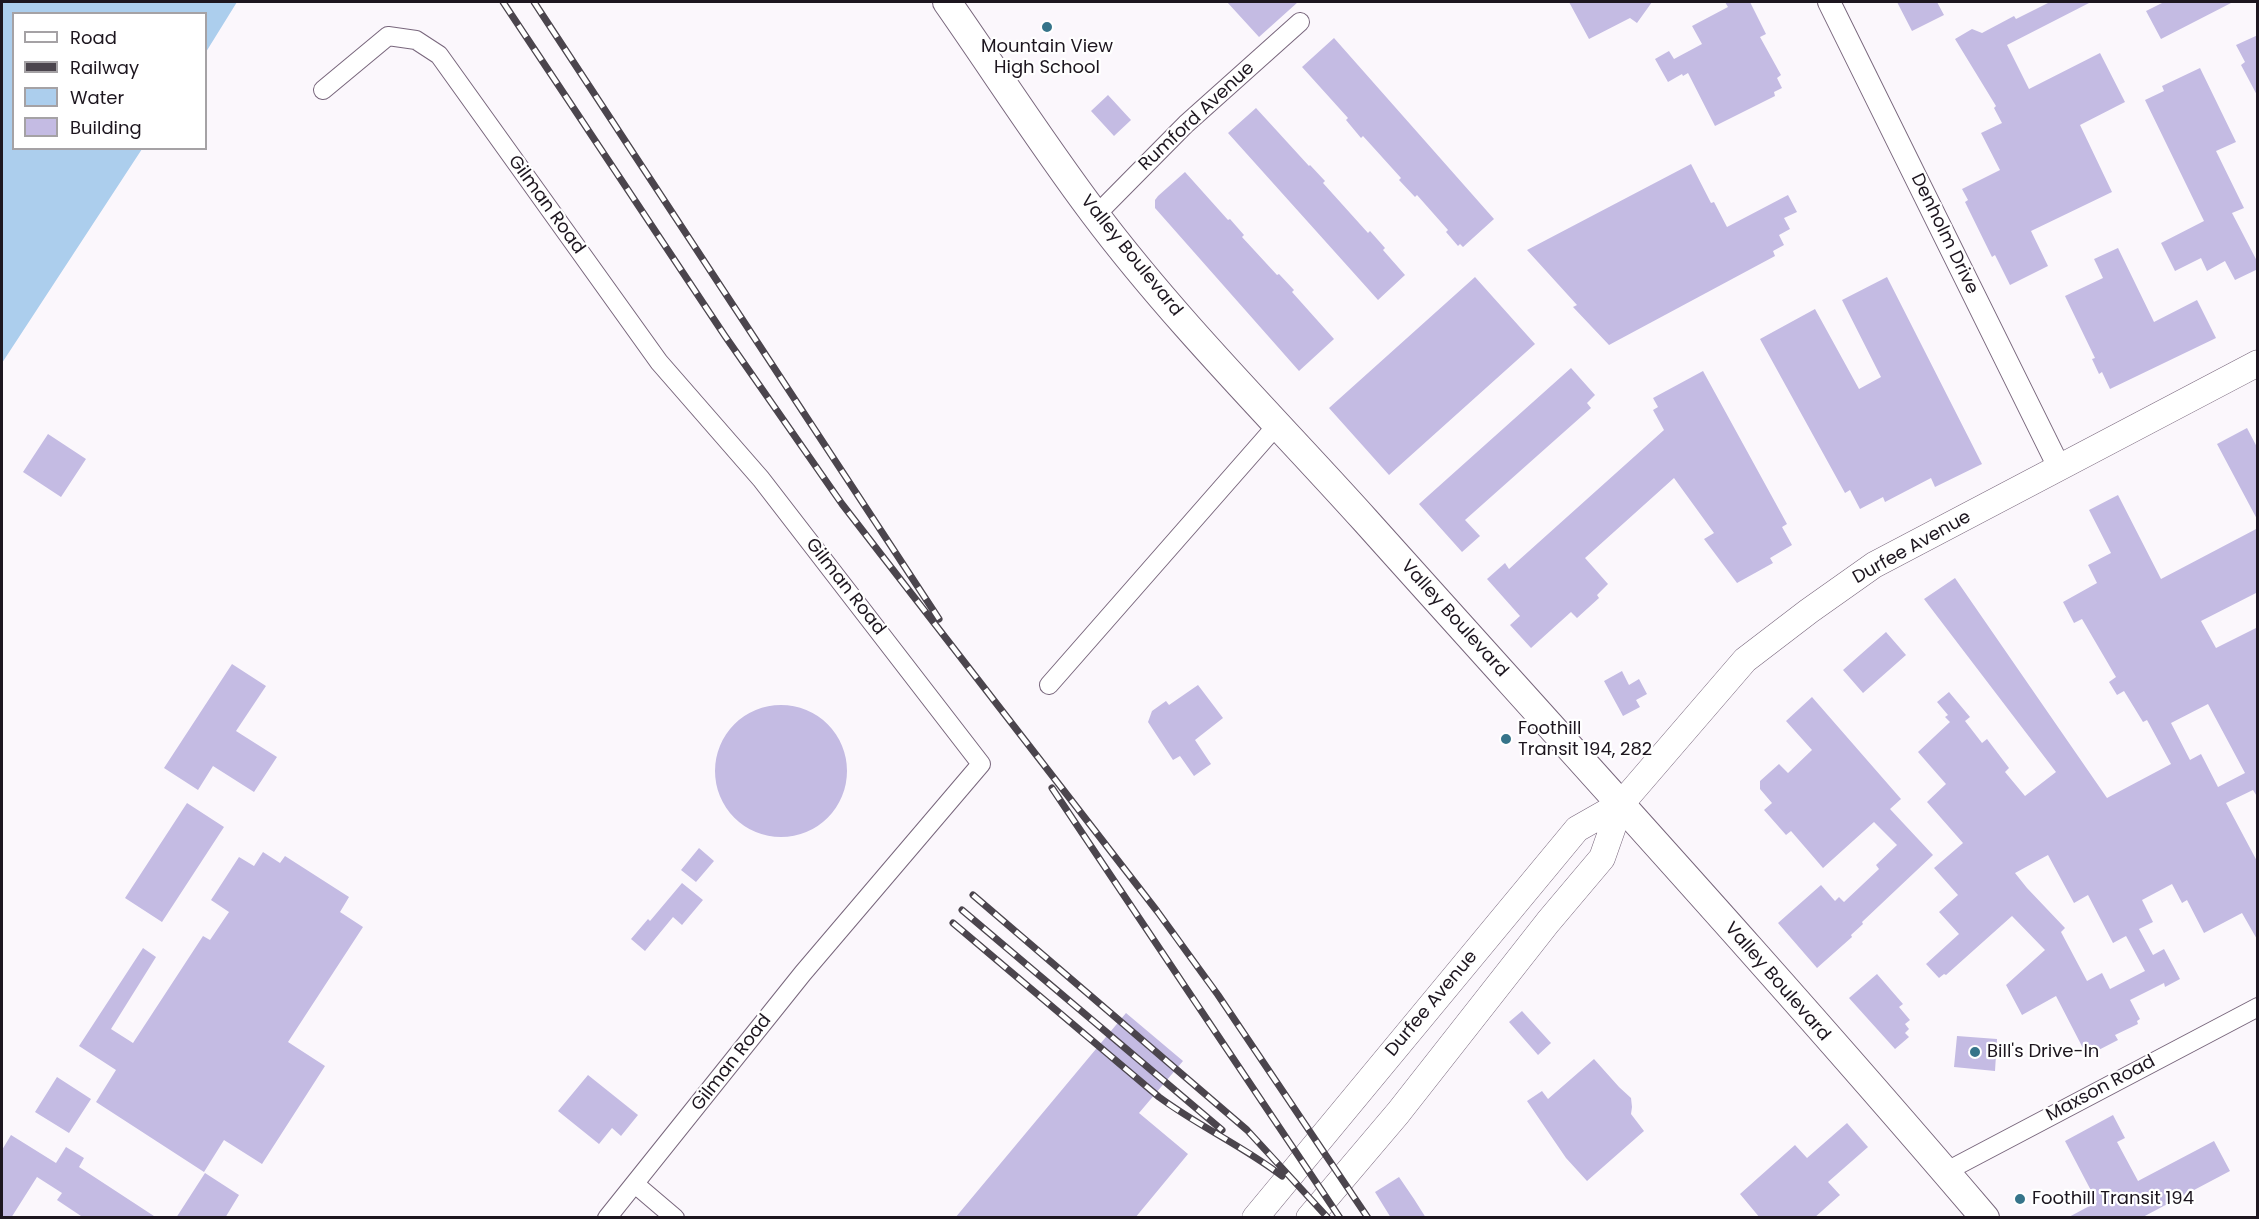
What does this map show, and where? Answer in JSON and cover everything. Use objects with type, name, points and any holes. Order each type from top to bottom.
[{"type":"main road","name":"Valley Boulevard","points":[[947,2],[1096,215],[1149,280],[1277,425],[1621,804],[1985,1218]]},
{"type":"main road","name":"Durfee Avenue","points":[[1255,1218],[1577,829],[1621,804],[1745,660],[1800,617],[1874,565],[2258,363]]},
{"type":"main road","name":"Durfee Avenue","points":[[1309,1218],[1398,1113],[1548,922],[1602,858],[1621,804]]},
{"type":"street","name":"Denholm Drive","points":[[1828,2],[2059,467]]},
{"type":"street","name":"Rumford Avenue","points":[[1096,215],[1186,124],[1300,22]]},
{"type":"street","name":"Gilman Road","points":[[323,90],[388,36],[416,40],[440,55],[659,362],[761,479],[981,764],[803,973],[607,1218]]},
{"type":"street","points":[[1049,685],[1277,425]]},
{"type":"street","name":"Maxson Road","points":[[1945,1172],[2258,1007]]},
{"type":"street","points":[[635,1184],[675,1218]]},
{"type":"water","points":[[2,2],[237,2],[207,50],[207,12],[12,12],[12,150],[141,150],[2,363]]},
{"type":"building","points":[[1227,2],[1298,2],[1259,37]]},
{"type":"building","points":[[1569,2],[1652,2],[1637,23],[1630,18],[1589,39]]},
{"type":"building","points":[[1725,2],[1750,2],[1766,34],[1760,37],[1781,75],[1777,78],[1782,88],[1774,92],[1775,96],[1715,126],[1688,73],[1668,82],[1655,59],[1669,51],[1674,59],[1702,44],[1692,26],[1728,7]]},
{"type":"building","points":[[1897,2],[1937,2],[1944,15],[1912,31]]},
{"type":"building","points":[[2050,2],[2091,2],[2007,45],[2029,89],[2100,53],[2125,102],[2080,125],[2112,192],[2031,231],[2048,266],[2010,285],[1995,255],[1992,257],[1965,202],[1968,200],[1962,189],[2000,170],[1981,133],[2002,123],[1994,108],[1996,106],[1955,39],[1972,29],[1982,33],[2014,16],[2016,19]]},
{"type":"building","points":[[2164,2],[2233,2],[2161,39],[2146,11]]},
{"type":"building","points":[[2258,35],[2258,97],[2241,65],[2245,62],[2236,45]]},
{"type":"building","points":[[1334,38],[1494,219],[1463,247],[1460,244],[1458,246],[1446,232],[1448,230],[1417,195],[1415,197],[1399,180],[1401,178],[1363,136],[1361,138],[1346,120],[1348,118],[1302,67]]},
{"type":"building","points":[[2200,68],[2236,142],[2216,151],[2244,208],[2232,213],[2258,263],[2258,269],[2235,280],[2225,261],[2207,271],[2201,258],[2175,271],[2161,243],[2204,221],[2145,100],[2164,91],[2162,86]]},
{"type":"building","points":[[1108,95],[1131,120],[1114,136],[1091,111]]},
{"type":"building","points":[[1256,108],[1325,181],[1323,183],[1368,233],[1370,231],[1405,275],[1378,300],[1228,133]]},
{"type":"building","points":[[1691,164],[1711,203],[1714,202],[1727,227],[1788,195],[1797,212],[1784,218],[1790,229],[1779,235],[1784,245],[1773,251],[1775,256],[1609,345],[1573,307],[1577,305],[1527,250]]},
{"type":"building","points":[[1185,172],[1228,220],[1230,219],[1244,235],[1242,237],[1277,275],[1279,274],[1294,290],[1292,292],[1334,339],[1299,371],[1155,208],[1155,200],[1158,196]]},
{"type":"building","points":[[2118,248],[2154,322],[2197,300],[2216,338],[2110,389],[2102,372],[2099,374],[2092,359],[2095,358],[2065,296],[2103,278],[2094,259]]},
{"type":"building","points":[[1475,277],[1535,344],[1389,475],[1329,408]]},
{"type":"building","points":[[1887,277],[1982,464],[1935,487],[1931,478],[1885,502],[1883,497],[1860,509],[1850,490],[1845,493],[1760,339],[1815,309],[1859,389],[1881,377],[1842,300]]},
{"type":"building","points":[[1571,368],[1595,395],[1587,403],[1591,408],[1465,520],[1480,536],[1462,552],[1419,504]]},
{"type":"building","points":[[1703,371],[1787,524],[1782,527],[1792,545],[1770,558],[1773,563],[1737,583],[1704,539],[1714,533],[1674,478],[1585,558],[1608,584],[1597,595],[1599,598],[1577,618],[1571,612],[1531,648],[1510,625],[1520,616],[1487,579],[1505,563],[1509,569],[1664,430],[1653,410],[1658,407],[1653,398]]},
{"type":"building","points":[[2247,428],[2258,449],[2258,521],[2217,444]]},
{"type":"building","points":[[48,434],[86,459],[61,497],[23,472]]},
{"type":"building","points":[[2118,495],[2161,579],[2258,528],[2258,592],[2201,621],[2216,648],[2258,627],[2258,798],[2253,790],[2226,803],[2258,863],[2258,941],[2242,913],[2204,933],[2187,900],[2182,903],[2172,884],[2142,900],[2153,922],[2139,929],[2153,955],[2164,949],[2180,979],[2165,987],[2164,983],[2130,1000],[2140,1019],[2137,1021],[2138,1024],[2115,1035],[2118,1040],[2087,1056],[2056,996],[2022,1015],[2006,985],[2045,950],[2012,916],[1946,975],[1939,978],[1926,964],[1959,934],[1939,912],[1958,895],[1934,868],[1963,843],[1927,802],[1946,784],[1918,752],[1950,722],[1945,717],[1948,715],[1937,702],[1949,692],[1970,717],[1965,721],[1982,743],[1987,739],[2009,768],[2005,772],[2025,796],[2056,772],[1924,599],[1955,578],[2107,798],[2171,764],[2147,720],[2143,722],[2124,691],[2117,695],[2109,682],[2116,677],[2082,619],[2074,623],[2063,602],[2097,583],[2088,565],[2111,553],[2089,510]],"holes":[[[2208,704],[2245,773],[2218,787],[2201,754],[2190,760],[2171,723]],[[2048,855],[2074,903],[2088,895],[2113,943],[2126,936],[2145,971],[2110,989],[2102,973],[2087,981],[2061,932],[2065,928],[2015,873]]]},
{"type":"building","points":[[1886,632],[1906,655],[1863,693],[1843,670]]},
{"type":"building","points":[[232,664],[266,686],[236,731],[277,757],[254,792],[213,766],[198,790],[164,768]]},
{"type":"building","points":[[1622,671],[1629,685],[1639,679],[1647,694],[1636,700],[1640,707],[1623,716],[1604,681]]},
{"type":"building","points":[[1198,685],[1223,718],[1195,740],[1211,764],[1194,776],[1180,756],[1173,760],[1148,722],[1152,711],[1166,701],[1169,705]]},
{"type":"building","points":[[1812,697],[1901,799],[1890,809],[1933,855],[1862,922],[1863,924],[1851,935],[1852,937],[1817,968],[1778,923],[1821,885],[1835,901],[1839,897],[1844,902],[1879,869],[1876,865],[1897,845],[1874,822],[1823,868],[1791,831],[1786,835],[1764,810],[1772,803],[1760,789],[1760,781],[1779,764],[1788,773],[1812,750],[1786,721]]},
{"type":"building","points":[[781,705],[806,710],[828,724],[842,746],[847,771],[842,796],[828,818],[806,832],[781,837],[756,832],[734,818],[720,796],[715,771],[720,746],[734,724],[756,710]]},
{"type":"building","points":[[187,803],[224,827],[162,922],[125,898]]},
{"type":"building","points":[[699,848],[714,861],[696,882],[681,870]]},
{"type":"building","points":[[263,852],[280,863],[285,856],[349,897],[340,912],[363,927],[288,1042],[325,1066],[262,1164],[224,1140],[204,1172],[96,1102],[116,1070],[79,1046],[143,948],[156,957],[111,1029],[133,1043],[203,936],[210,940],[229,912],[211,900],[239,857],[254,866]]},
{"type":"building","points":[[682,883],[703,900],[682,925],[673,917],[645,951],[631,939],[648,919],[650,921]]},
{"type":"building","points":[[1877,974],[1903,1004],[1899,1007],[1910,1020],[1905,1024],[1909,1029],[1905,1033],[1909,1037],[1895,1049],[1849,998]]},
{"type":"building","points":[[1522,1011],[1551,1043],[1538,1055],[1509,1022]]},
{"type":"building","points":[[1126,1013],[1183,1061],[1139,1113],[1188,1154],[1135,1218],[955,1218]]},
{"type":"building","points":[[1957,1036],[1997,1039],[1995,1071],[1954,1067]]},
{"type":"building","points":[[1594,1059],[1631,1098],[1631,1114],[1644,1131],[1587,1181],[1566,1158],[1527,1101],[1542,1091],[1548,1099]]},
{"type":"building","points":[[588,1075],[638,1115],[621,1136],[612,1128],[599,1144],[558,1111]]},
{"type":"building","points":[[57,1077],[91,1099],[69,1133],[35,1112]]},
{"type":"building","points":[[2113,1115],[2125,1138],[2117,1142],[2138,1181],[2214,1141],[2230,1171],[2141,1218],[2067,1218],[2097,1202],[2065,1141]]},
{"type":"building","points":[[1847,1123],[1868,1147],[1828,1182],[1840,1195],[1814,1218],[1760,1218],[1740,1194],[1795,1145],[1807,1158]]},
{"type":"building","points":[[11,1135],[56,1163],[66,1147],[84,1158],[79,1167],[157,1218],[84,1218],[57,1200],[62,1193],[37,1177],[11,1218],[2,1218],[2,1150]]},
{"type":"building","points":[[205,1173],[239,1195],[225,1218],[176,1218]]},
{"type":"building","points":[[1399,1177],[1426,1218],[1391,1218],[1375,1192]]},
{"type":"railway","points":[[503,2],[725,336],[842,504],[1157,911],[1218,995],[1368,1218]]},
{"type":"railway","points":[[534,2],[939,619]]},
{"type":"railway","points":[[1052,788],[1340,1218]]},
{"type":"railway","points":[[973,895],[1247,1130],[1328,1218]]},
{"type":"railway","points":[[962,910],[1222,1130]]},
{"type":"railway","points":[[953,923],[1159,1097],[1282,1176]]},
{"type":"place","name":"Mountain View High School","points":[[1047,27]]},
{"type":"place","name":"Foothill Transit 194, 282","points":[[1506,739]]},
{"type":"place","name":"Bill's Drive-In","points":[[1975,1052]]},
{"type":"place","name":"Foothill Transit 194","points":[[2020,1199]]}]
